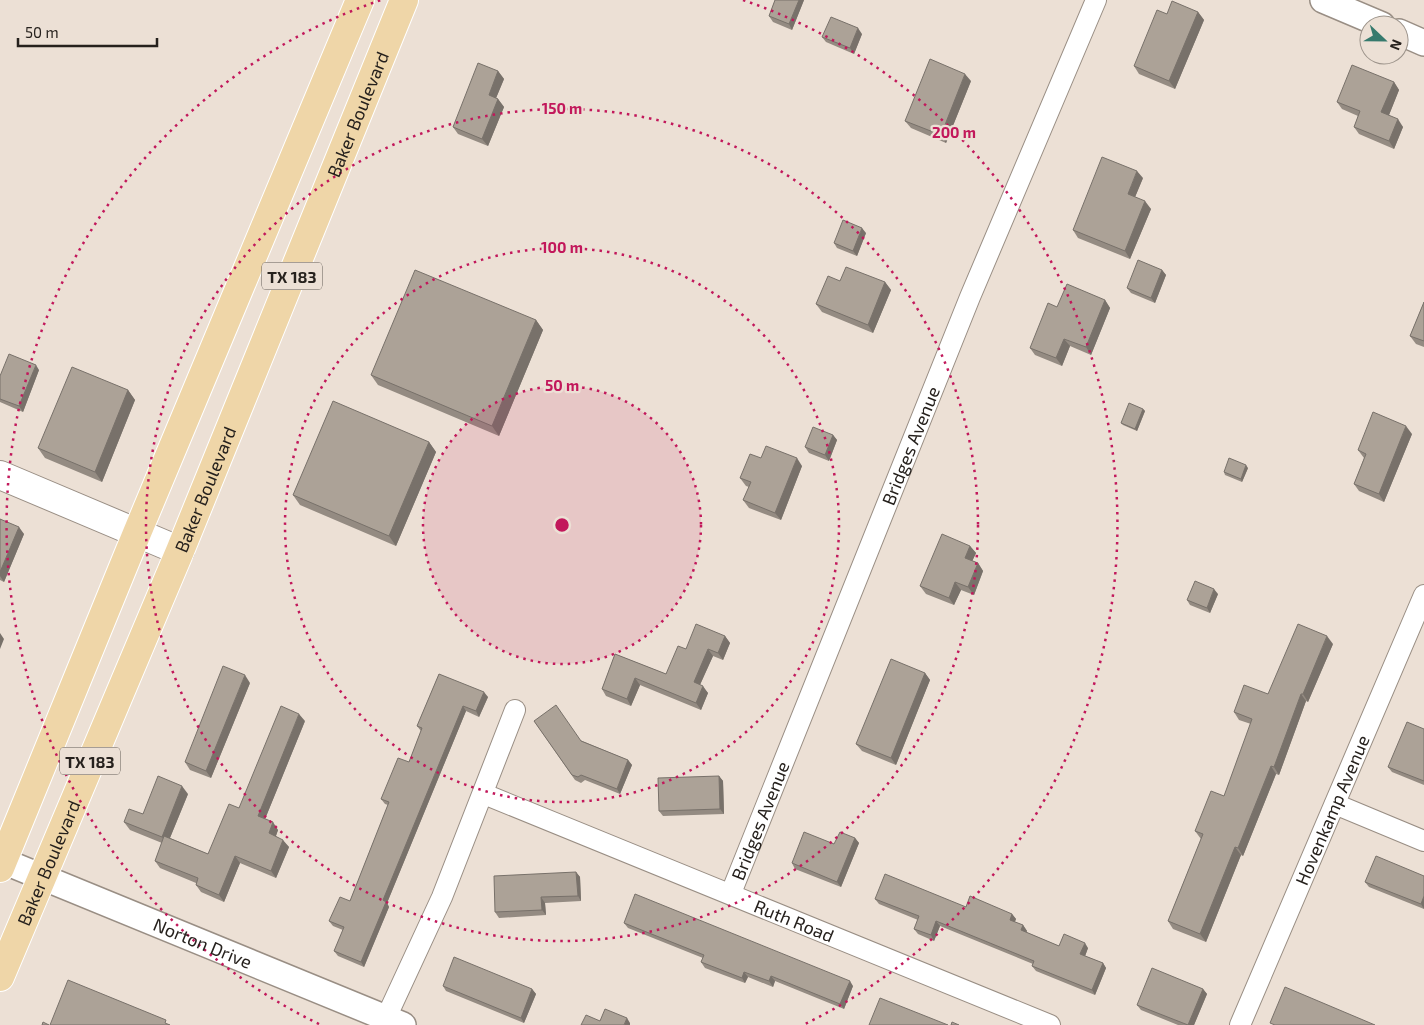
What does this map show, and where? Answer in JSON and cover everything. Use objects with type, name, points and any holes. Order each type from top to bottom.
[{"type":"main road","name":"TX 183","points":[[1,865],[137,532],[360,0]]},
{"type":"main road","name":"Baker Boulevard","points":[[0,977],[180,551],[404,0]]},
{"type":"main road","points":[[0,475],[180,551]]},
{"type":"street","name":"Bridges Avenue","points":[[731,893],[966,306],[1096,0]]},
{"type":"street","points":[[1323,0],[1359,15]]},
{"type":"street","points":[[1409,36],[1424,43]]},
{"type":"street","name":"Hovenkamp Avenue","points":[[1240,1025],[1424,595]]},
{"type":"street","points":[[394,1021],[484,794],[515,710]]},
{"type":"street","name":"Ruth Road","points":[[484,794],[731,893],[1050,1025]]},
{"type":"street","points":[[1335,804],[1424,841]]},
{"type":"street","name":"Norton Drive","points":[[1,865],[41,878],[394,1021]]},
{"type":"building","points":[[775,0],[799,0],[789,24],[769,16]]},
{"type":"building","points":[[1172,1],[1198,12],[1169,81],[1134,66],[1157,10],[1167,14]]},
{"type":"building","points":[[831,17],[858,28],[850,48],[822,37]]},
{"type":"building","points":[[930,59],[965,74],[941,135],[905,121]]},
{"type":"building","points":[[478,63],[498,71],[489,95],[498,99],[482,139],[453,127]]},
{"type":"building","points":[[1352,65],[1394,82],[1381,112],[1398,119],[1389,141],[1354,127],[1360,111],[1337,102]]},
{"type":"building","points":[[1102,157],[1137,171],[1128,194],[1145,201],[1125,251],[1073,230]]},
{"type":"building","points":[[843,220],[862,228],[853,251],[834,243]]},
{"type":"building","points":[[1138,260],[1162,270],[1151,298],[1127,288]]},
{"type":"building","points":[[846,267],[885,282],[868,325],[816,304],[828,276],[840,281]]},
{"type":"building","points":[[415,270],[536,320],[492,426],[371,375]]},
{"type":"building","points":[[1067,284],[1105,300],[1086,347],[1064,339],[1056,358],[1030,348],[1048,303],[1057,307]]},
{"type":"building","points":[[1424,302],[1424,341],[1410,336]]},
{"type":"building","points":[[9,354],[36,365],[19,406],[0,399],[0,376]]},
{"type":"building","points":[[72,367],[128,390],[95,472],[38,448]]},
{"type":"building","points":[[333,401],[429,442],[389,536],[293,495]]},
{"type":"building","points":[[1129,403],[1143,409],[1135,429],[1121,423]]},
{"type":"building","points":[[1373,412],[1406,426],[1379,494],[1354,484],[1366,454],[1358,450]]},
{"type":"building","points":[[813,427],[833,435],[825,455],[805,447]]},
{"type":"building","points":[[766,446],[797,458],[775,513],[743,500],[751,482],[740,478],[750,454],[761,458]]},
{"type":"building","points":[[1229,458],[1246,465],[1241,479],[1224,472]]},
{"type":"building","points":[[0,519],[19,527],[0,572]]},
{"type":"building","points":[[942,534],[970,546],[965,558],[978,563],[968,587],[955,582],[949,598],[920,586]]},
{"type":"building","points":[[1195,581],[1214,589],[1207,608],[1187,600]]},
{"type":"building","points":[[696,624],[725,636],[718,653],[708,649],[694,682],[703,686],[696,703],[635,678],[627,699],[602,689],[615,654],[666,674],[678,646],[686,649]]},
{"type":"building","points":[[1298,624],[1327,636],[1303,694],[1301,694],[1274,767],[1271,766],[1238,848],[1235,847],[1200,934],[1168,921],[1203,834],[1195,831],[1211,791],[1224,796],[1252,719],[1234,712],[1244,685],[1268,694]]},
{"type":"building","points":[[891,659],[925,673],[891,758],[856,744]]},
{"type":"building","points":[[223,666],[245,675],[206,771],[185,762]]},
{"type":"building","points":[[439,674],[484,692],[476,711],[463,706],[383,900],[386,902],[361,962],[334,951],[344,927],[329,921],[340,897],[350,901],[389,802],[381,799],[398,758],[409,762],[422,728],[417,726]]},
{"type":"building","points":[[556,705],[581,741],[628,760],[617,789],[581,775],[578,777],[572,775],[534,721]]},
{"type":"building","points":[[281,706],[299,714],[258,816],[273,822],[269,833],[283,840],[271,871],[235,856],[219,895],[196,885],[198,878],[155,861],[164,836],[208,854],[229,804],[239,808]]},
{"type":"building","points":[[1407,722],[1424,729],[1424,781],[1388,767]]},
{"type":"building","points":[[158,776],[182,786],[162,837],[124,822],[129,809],[143,814]]},
{"type":"building","points":[[719,776],[720,809],[659,811],[658,778]]},
{"type":"building","points":[[804,832],[834,844],[840,832],[855,838],[837,882],[792,863]]},
{"type":"building","points":[[1376,856],[1424,876],[1424,896],[1421,904],[1365,882]]},
{"type":"building","points":[[576,872],[578,896],[541,897],[542,910],[495,912],[494,876]]},
{"type":"building","points":[[885,874],[966,907],[970,896],[1012,914],[1010,920],[1023,925],[1021,930],[1059,946],[1064,934],[1085,943],[1080,954],[1103,963],[1092,990],[1032,966],[1034,961],[936,921],[931,935],[914,929],[919,916],[875,899]]},
{"type":"building","points":[[635,894],[850,981],[840,1004],[771,976],[769,981],[744,972],[742,978],[701,962],[704,955],[624,923]]},
{"type":"building","points":[[454,957],[532,989],[521,1018],[443,986]]},
{"type":"building","points":[[1152,968],[1203,989],[1188,1025],[1137,1005]]},
{"type":"building","points":[[68,980],[166,1020],[165,1023],[170,1025],[50,1025]]},
{"type":"building","points":[[1285,987],[1375,1025],[1275,1025],[1270,1023]]},
{"type":"building","points":[[880,998],[948,1025],[869,1025]]},
{"type":"building","points":[[605,1009],[627,1018],[624,1025],[581,1025],[586,1015],[600,1021]]}]
